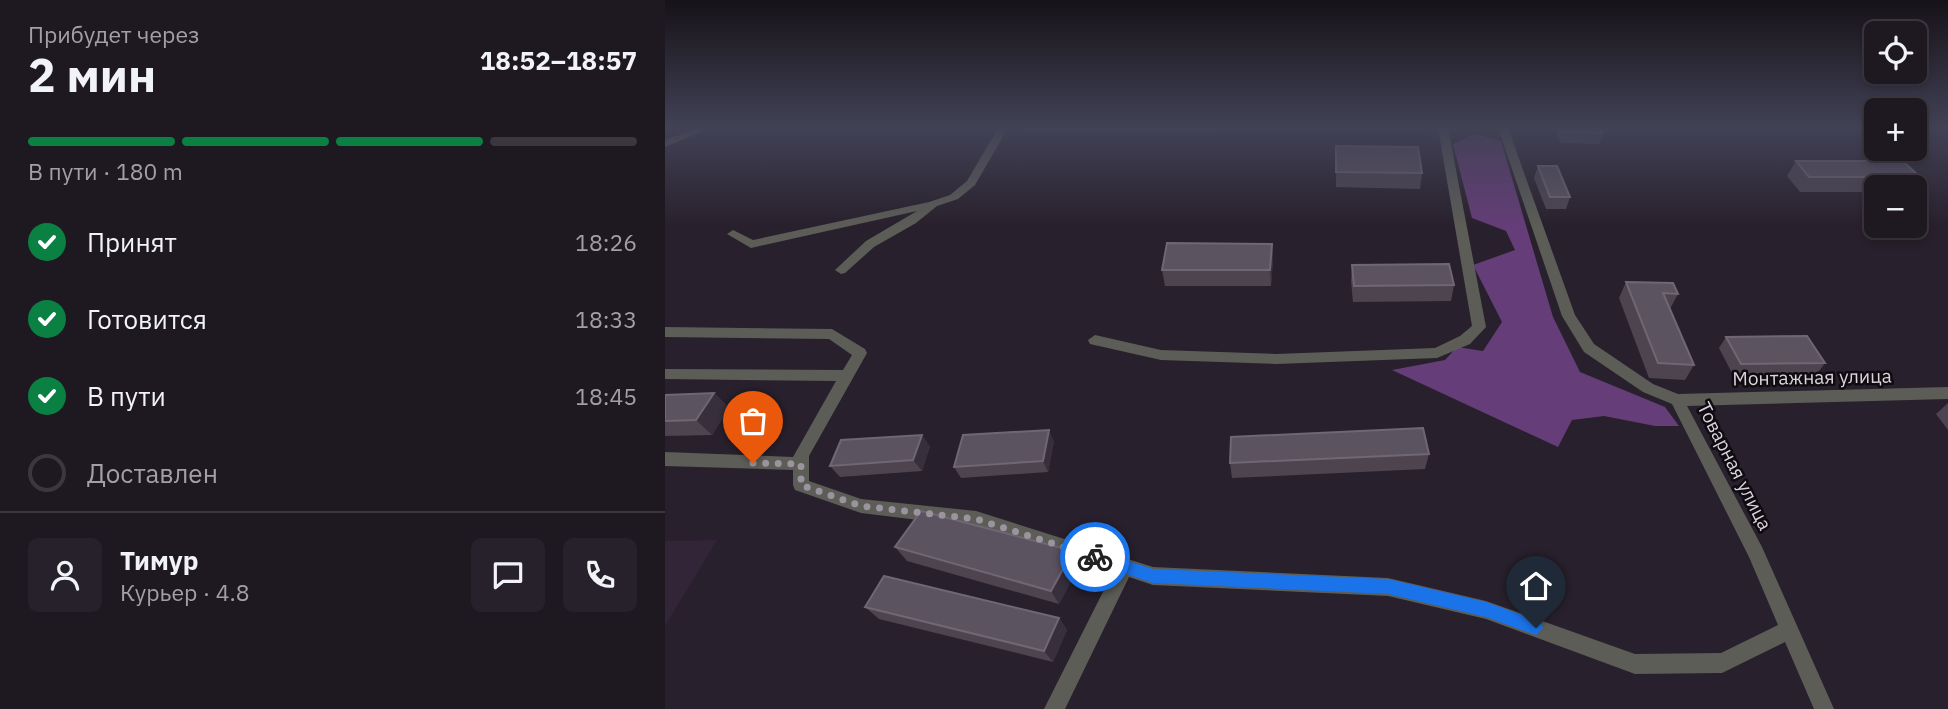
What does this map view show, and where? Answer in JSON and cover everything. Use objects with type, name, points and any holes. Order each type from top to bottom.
[{"type":"street","points":[[733,234],[751,244],[933,204],[954,197],[971,183],[984,161]]},
{"type":"street","points":[[1095,340],[1161,355],[1276,359],[1437,352],[1465,340],[1479,327],[1449,161]]},
{"type":"street","name":"Товарная улица","points":[[1515,161],[1569,316],[1589,348],[1648,388],[1677,400],[1756,553],[1824,709]]},
{"type":"street","points":[[841,270],[870,244],[912,220],[933,204]]},
{"type":"street","points":[[665,332],[832,334],[860,353],[801,455],[801,485],[861,506],[976,519],[1153,576],[1388,587],[1486,610],[1635,664],[1722,663],[1789,630]]},
{"type":"street","points":[[665,374],[846,376]]},
{"type":"street","name":"Монтажная улица","points":[[1677,400],[1948,393]]},
{"type":"street","points":[[665,458],[801,464]]},
{"type":"street","points":[[1054,709],[1125,567]]},
{"type":"shaded area","points":[[1457,161],[1507,161],[1553,317],[1580,372],[1665,407],[1679,426],[1655,426],[1604,416],[1572,420],[1558,447],[1392,370],[1445,360],[1457,347],[1483,351],[1502,322],[1473,265],[1515,250],[1506,231],[1472,218]]},
{"type":"shaded area","points":[[717,540],[665,626],[665,541]]},
{"type":"building","points":[[1336,161],[1420,161],[1422,173],[1336,172]]},
{"type":"building","points":[[1796,161],[1903,161],[1918,175],[1809,177]]},
{"type":"building","points":[[1538,166],[1557,166],[1570,197],[1550,197]]},
{"type":"building","points":[[1167,243],[1272,244],[1270,270],[1162,270]]},
{"type":"building","points":[[1449,264],[1454,285],[1354,286],[1352,265]]},
{"type":"building","points":[[1626,282],[1673,283],[1678,294],[1663,293],[1694,365],[1658,363]]},
{"type":"building","points":[[1807,336],[1825,363],[1741,364],[1726,337]]},
{"type":"building","points":[[714,393],[696,420],[665,421],[665,395]]},
{"type":"building","points":[[1423,428],[1429,454],[1230,463],[1231,437]]},
{"type":"building","points":[[1049,430],[1043,461],[954,467],[963,435]]},
{"type":"building","points":[[922,435],[913,460],[830,466],[841,440]]},
{"type":"building","points":[[921,511],[1073,551],[1051,591],[895,547]]},
{"type":"building","points":[[884,576],[1059,618],[1044,651],[865,607]]},
{"type":"way so far","points":[[753,463],[801,464],[801,485],[861,506],[976,519],[1095,557]]},
{"type":"route","points":[[1095,557],[1153,576],[1388,587],[1486,610],[1536,628]]}]
